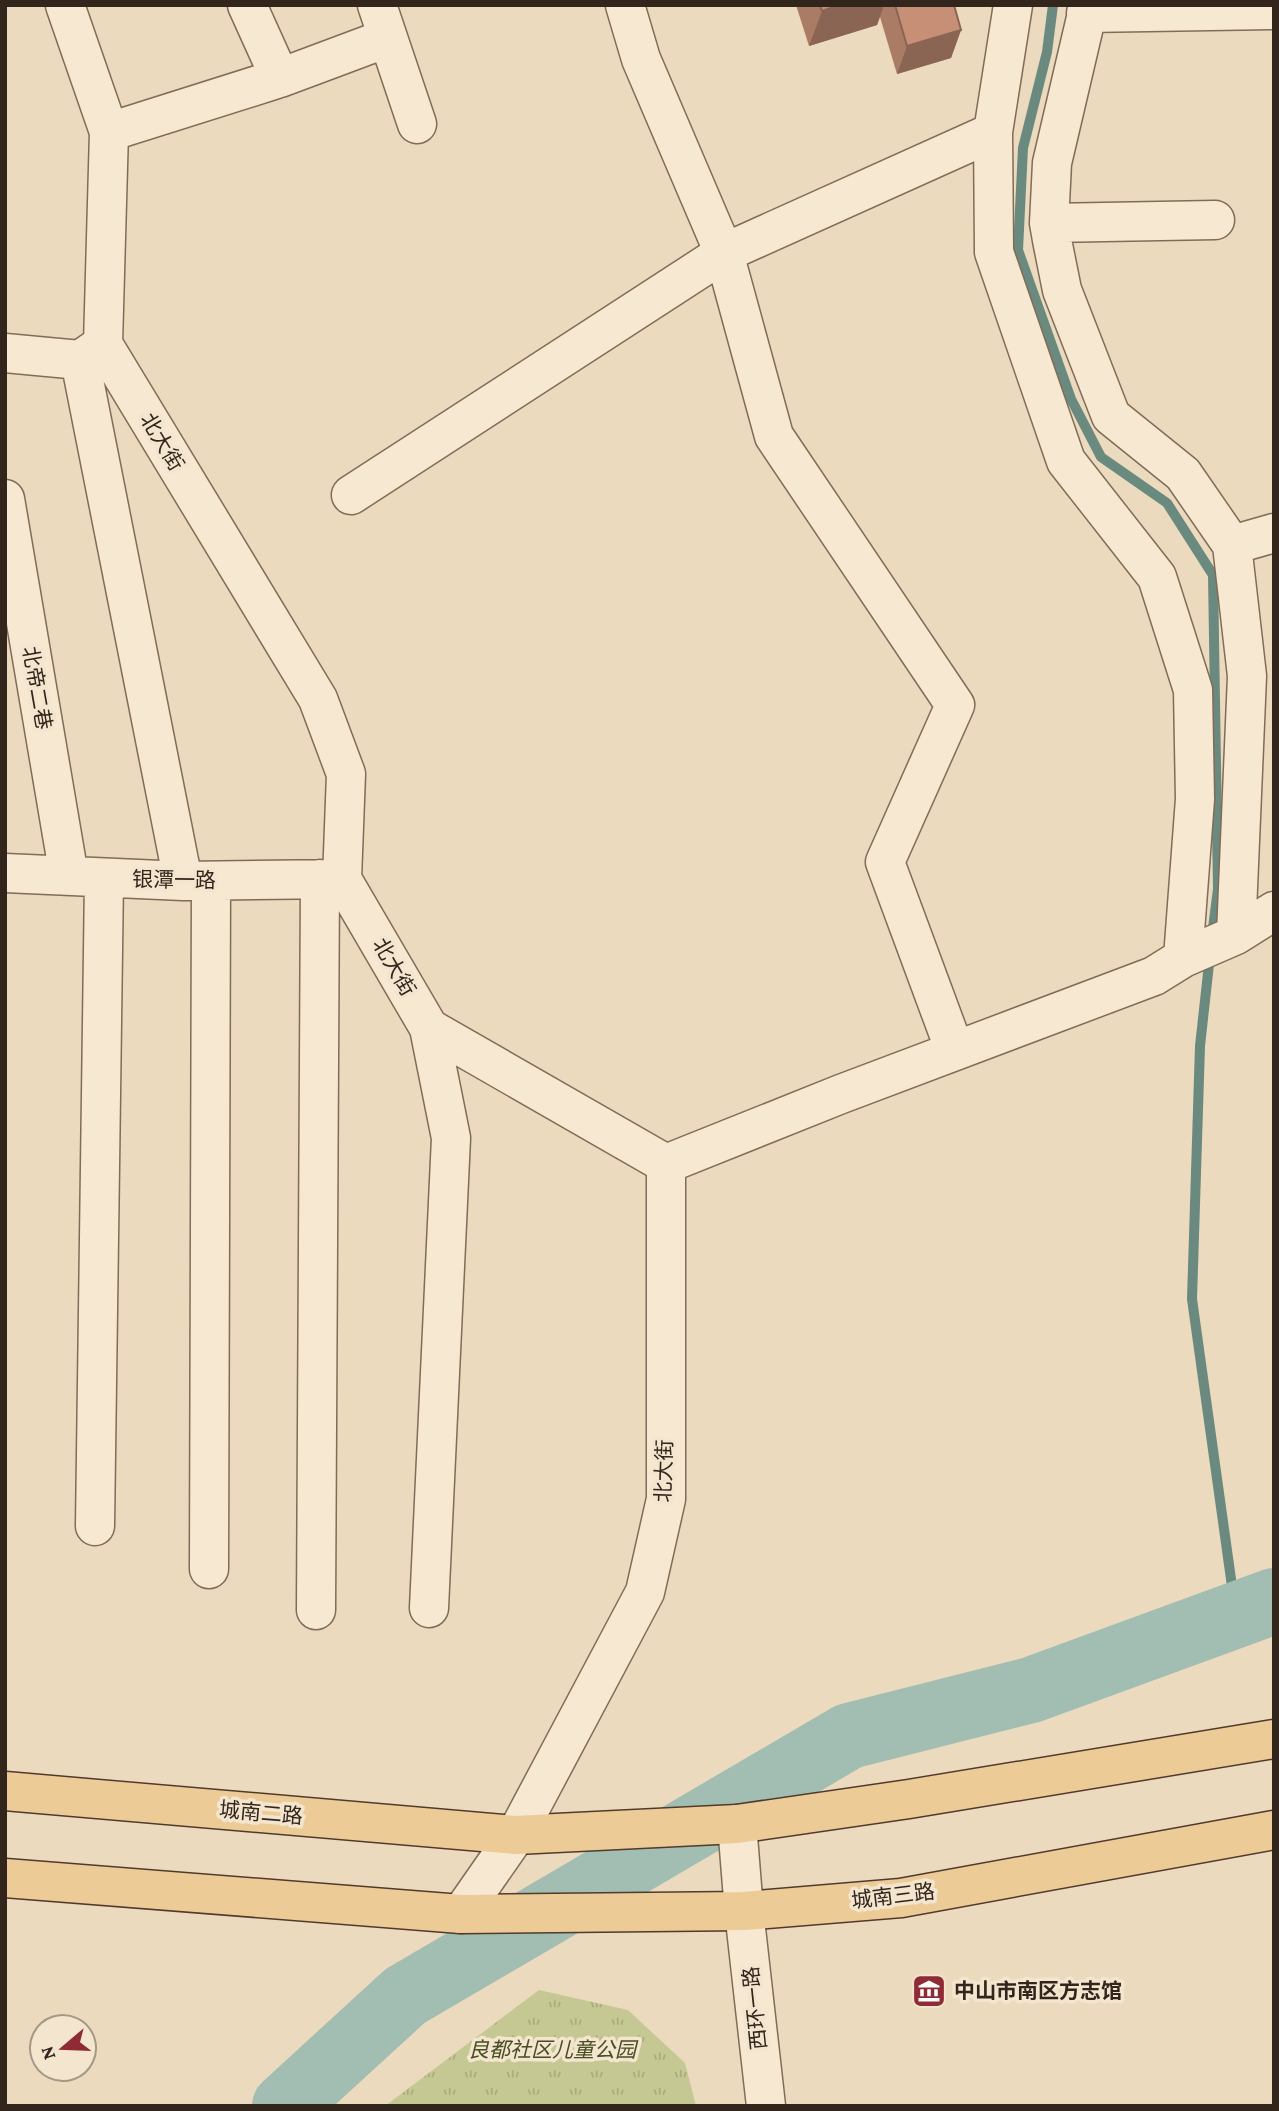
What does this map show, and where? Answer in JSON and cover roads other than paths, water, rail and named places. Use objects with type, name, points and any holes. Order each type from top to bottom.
[{"type":"main road","points":[[516,1835],[737,1824],[909,1799],[1274,1739]]},
{"type":"main road","name":"城南二路","points":[[5,1791],[516,1835]]},
{"type":"main road","name":"城南三路","points":[[461,1914],[744,1911],[901,1898],[1274,1830]]},
{"type":"main road","points":[[5,1878],[461,1914]]},
{"type":"street","points":[[65,5],[109,132],[91,352],[197,881],[209,1569]]},
{"type":"street","points":[[247,5],[280,78]]},
{"type":"street","points":[[625,5],[641,59],[724,253],[774,436],[955,705],[885,862],[955,1051]]},
{"type":"street","points":[[1013,5],[993,132],[994,251],[1066,461],[1157,577],[1193,690],[1195,799],[1183,958]]},
{"type":"street","points":[[1236,935],[1247,676],[1231,545],[1183,474],[1111,416],[1062,290],[1049,223],[1052,163],[1087,9],[1274,10]]},
{"type":"street","points":[[109,132],[280,78],[382,22],[417,124]]},
{"type":"street","points":[[351,495],[724,253],[993,132]]},
{"type":"street","points":[[1049,223],[1215,220]]},
{"type":"street","points":[[5,353],[91,352]]},
{"type":"street","name":"北大街","points":[[91,352],[318,699],[346,774],[331,879],[429,1028],[666,1164],[666,1499],[645,1592],[516,1835],[461,1914]]},
{"type":"street","name":"北帝二巷","points":[[5,499],[87,877],[95,1526]]},
{"type":"street","points":[[1231,545],[1274,533]]},
{"type":"street","name":"银潭一路","points":[[5,873],[197,881],[331,879]]},
{"type":"street","points":[[316,1610],[331,879]]},
{"type":"street","points":[[666,1164],[1154,976],[1183,958],[1236,935],[1274,911]]},
{"type":"street","points":[[429,1028],[451,1138],[429,1608]]},
{"type":"street","name":"西环一路","points":[[737,1824],[766,2106]]},
{"type":"waterway","points":[[1053,5],[1047,52],[1023,148],[1018,250],[1071,399],[1101,457],[1167,503],[1213,575],[1218,889],[1212,936]]},
{"type":"waterway","points":[[1210,955],[1200,1046],[1192,1299],[1236,1615]]},
{"type":"waterway","points":[[285,2106],[405,1996],[849,1736],[1031,1690],[1274,1601]]},
{"type":"place","name":"中山市南区方志馆","points":[[929,1991]]},
{"type":"park label","name":"良都社区儿童公园","points":[[552,2050]]}]
